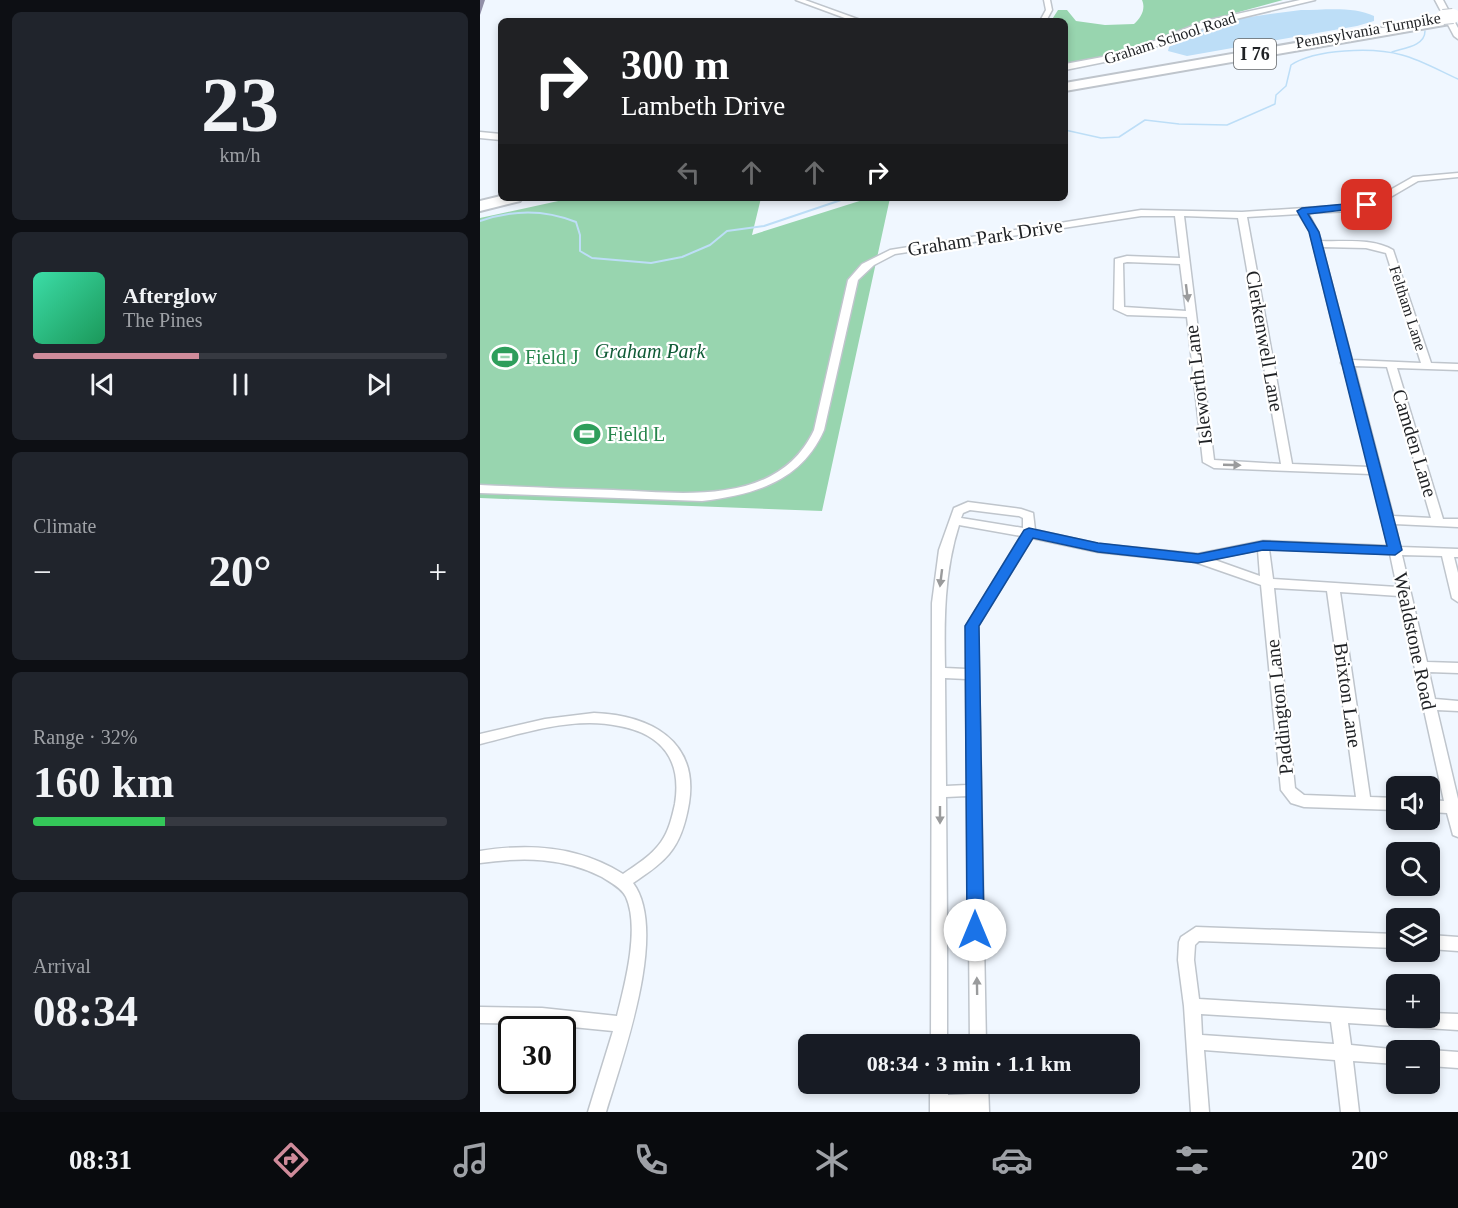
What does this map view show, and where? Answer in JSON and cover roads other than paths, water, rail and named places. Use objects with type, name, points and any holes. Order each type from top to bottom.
[{"type":"highway","name":"Pennsylvania Turnpike","points":[[1068,84],[1452,18]]},
{"type":"highway","points":[[480,201],[498,197]]},
{"type":"highway","points":[[480,206],[501,201]]},
{"type":"street","points":[[800,0],[851,18]]},
{"type":"street","points":[[1043,18],[1049,10],[1047,0]]},
{"type":"street","name":"Graham School Road","points":[[1068,66],[1126,55],[1208,23],[1311,0]]},
{"type":"street","points":[[1438,0],[1458,36]]},
{"type":"street","points":[[480,135],[498,137]]},
{"type":"street","name":"Graham Park Drive","points":[[480,489],[702,497],[738,492],[764,484],[791,468],[809,450],[819,430],[853,280],[857,272],[873,261],[893,252],[916,246],[1141,213],[1242,215],[1359,207],[1379,200],[1416,179],[1458,175]]},
{"type":"street","name":"Wealdstone Road","points":[[1302,211],[1310,224],[1317,244],[1388,520],[1458,831]]},
{"type":"street","name":"Isleworth Lane","points":[[1179,214],[1207,460],[1214,465],[1375,471]]},
{"type":"street","name":"Clerkenwell Lane","points":[[1242,215],[1287,467]]},
{"type":"street","name":"Feltham Lane","points":[[1317,244],[1373,246],[1390,252],[1427,366]]},
{"type":"street","points":[[1184,261],[1127,259],[1118,261],[1119,309],[1126,312],[1190,315]]},
{"type":"street","points":[[1346,363],[1458,367]]},
{"type":"street","name":"Camden Lane","points":[[1391,365],[1438,522]]},
{"type":"street","points":[[939,1034],[938,603],[945,550],[958,511],[968,506],[1029,516],[1029,533],[972,626],[978,1034]]},
{"type":"street","points":[[1388,520],[1458,523]]},
{"type":"street","points":[[955,521],[1029,533],[1098,548],[1198,558],[1267,583],[1404,592]]},
{"type":"street","points":[[1263,545],[1267,583]]},
{"type":"street","points":[[1198,558],[1263,545],[1453,553],[1458,598]]},
{"type":"street","name":"Paddington Lane","points":[[1267,583],[1288,790],[1296,799],[1305,801],[1386,804]]},
{"type":"street","name":"Brixton Lane","points":[[1333,588],[1364,803]]},
{"type":"street","points":[[1420,667],[1458,668]]},
{"type":"street","points":[[938,673],[972,674]]},
{"type":"street","points":[[1428,704],[1458,706]]},
{"type":"street","points":[[480,739],[561,721],[590,718],[613,720],[654,733],[674,753],[682,765],[684,780],[683,802],[676,830],[661,854],[623,882]]},
{"type":"street","points":[[940,792],[975,790]]},
{"type":"street","points":[[1440,806],[1452,807]]},
{"type":"street","points":[[480,857],[501,853],[538,853],[583,860],[623,882],[634,898],[639,915],[638,958],[597,1112]]},
{"type":"street","points":[[939,930],[975,930]]},
{"type":"street","points":[[1200,1112],[1196,1042],[1186,960],[1187,942],[1196,934],[1386,941]]},
{"type":"street","points":[[1440,943],[1458,944]]},
{"type":"street","points":[[1192,1006],[1339,1017],[1458,1022]]},
{"type":"street","points":[[480,1015],[542,1016],[622,1024]]},
{"type":"street","points":[[1339,1017],[1350,1112]]},
{"type":"street","points":[[1196,1042],[1386,1055]]},
{"type":"street","points":[[1440,1059],[1458,1060]]},
{"type":"street","points":[[939,1107],[965,1104],[980,1098]]},
{"type":"water","points":[[1301,10],[1357,11],[1374,16],[1374,21],[1187,56],[1168,51],[1169,47],[1183,38],[1215,25],[1249,17]]},
{"type":"waterway","points":[[1392,52],[1418,43],[1422,40],[1425,31]]},
{"type":"waterway","points":[[1068,131],[1101,138],[1119,137],[1145,120],[1179,124],[1227,125],[1275,104],[1276,95],[1286,86],[1291,65],[1329,53],[1360,50],[1390,52],[1416,60],[1458,79]]},
{"type":"waterway","points":[[480,221],[516,213],[552,215],[576,222],[580,235],[580,251],[592,258],[651,263],[682,257],[710,245],[727,231],[764,226],[838,201]]},
{"type":"place","name":"Field J","points":[[505,357]]},
{"type":"place","name":"Field L","points":[[587,434]]},
{"type":"park label","name":"Graham Park","points":[[650,351]]}]
